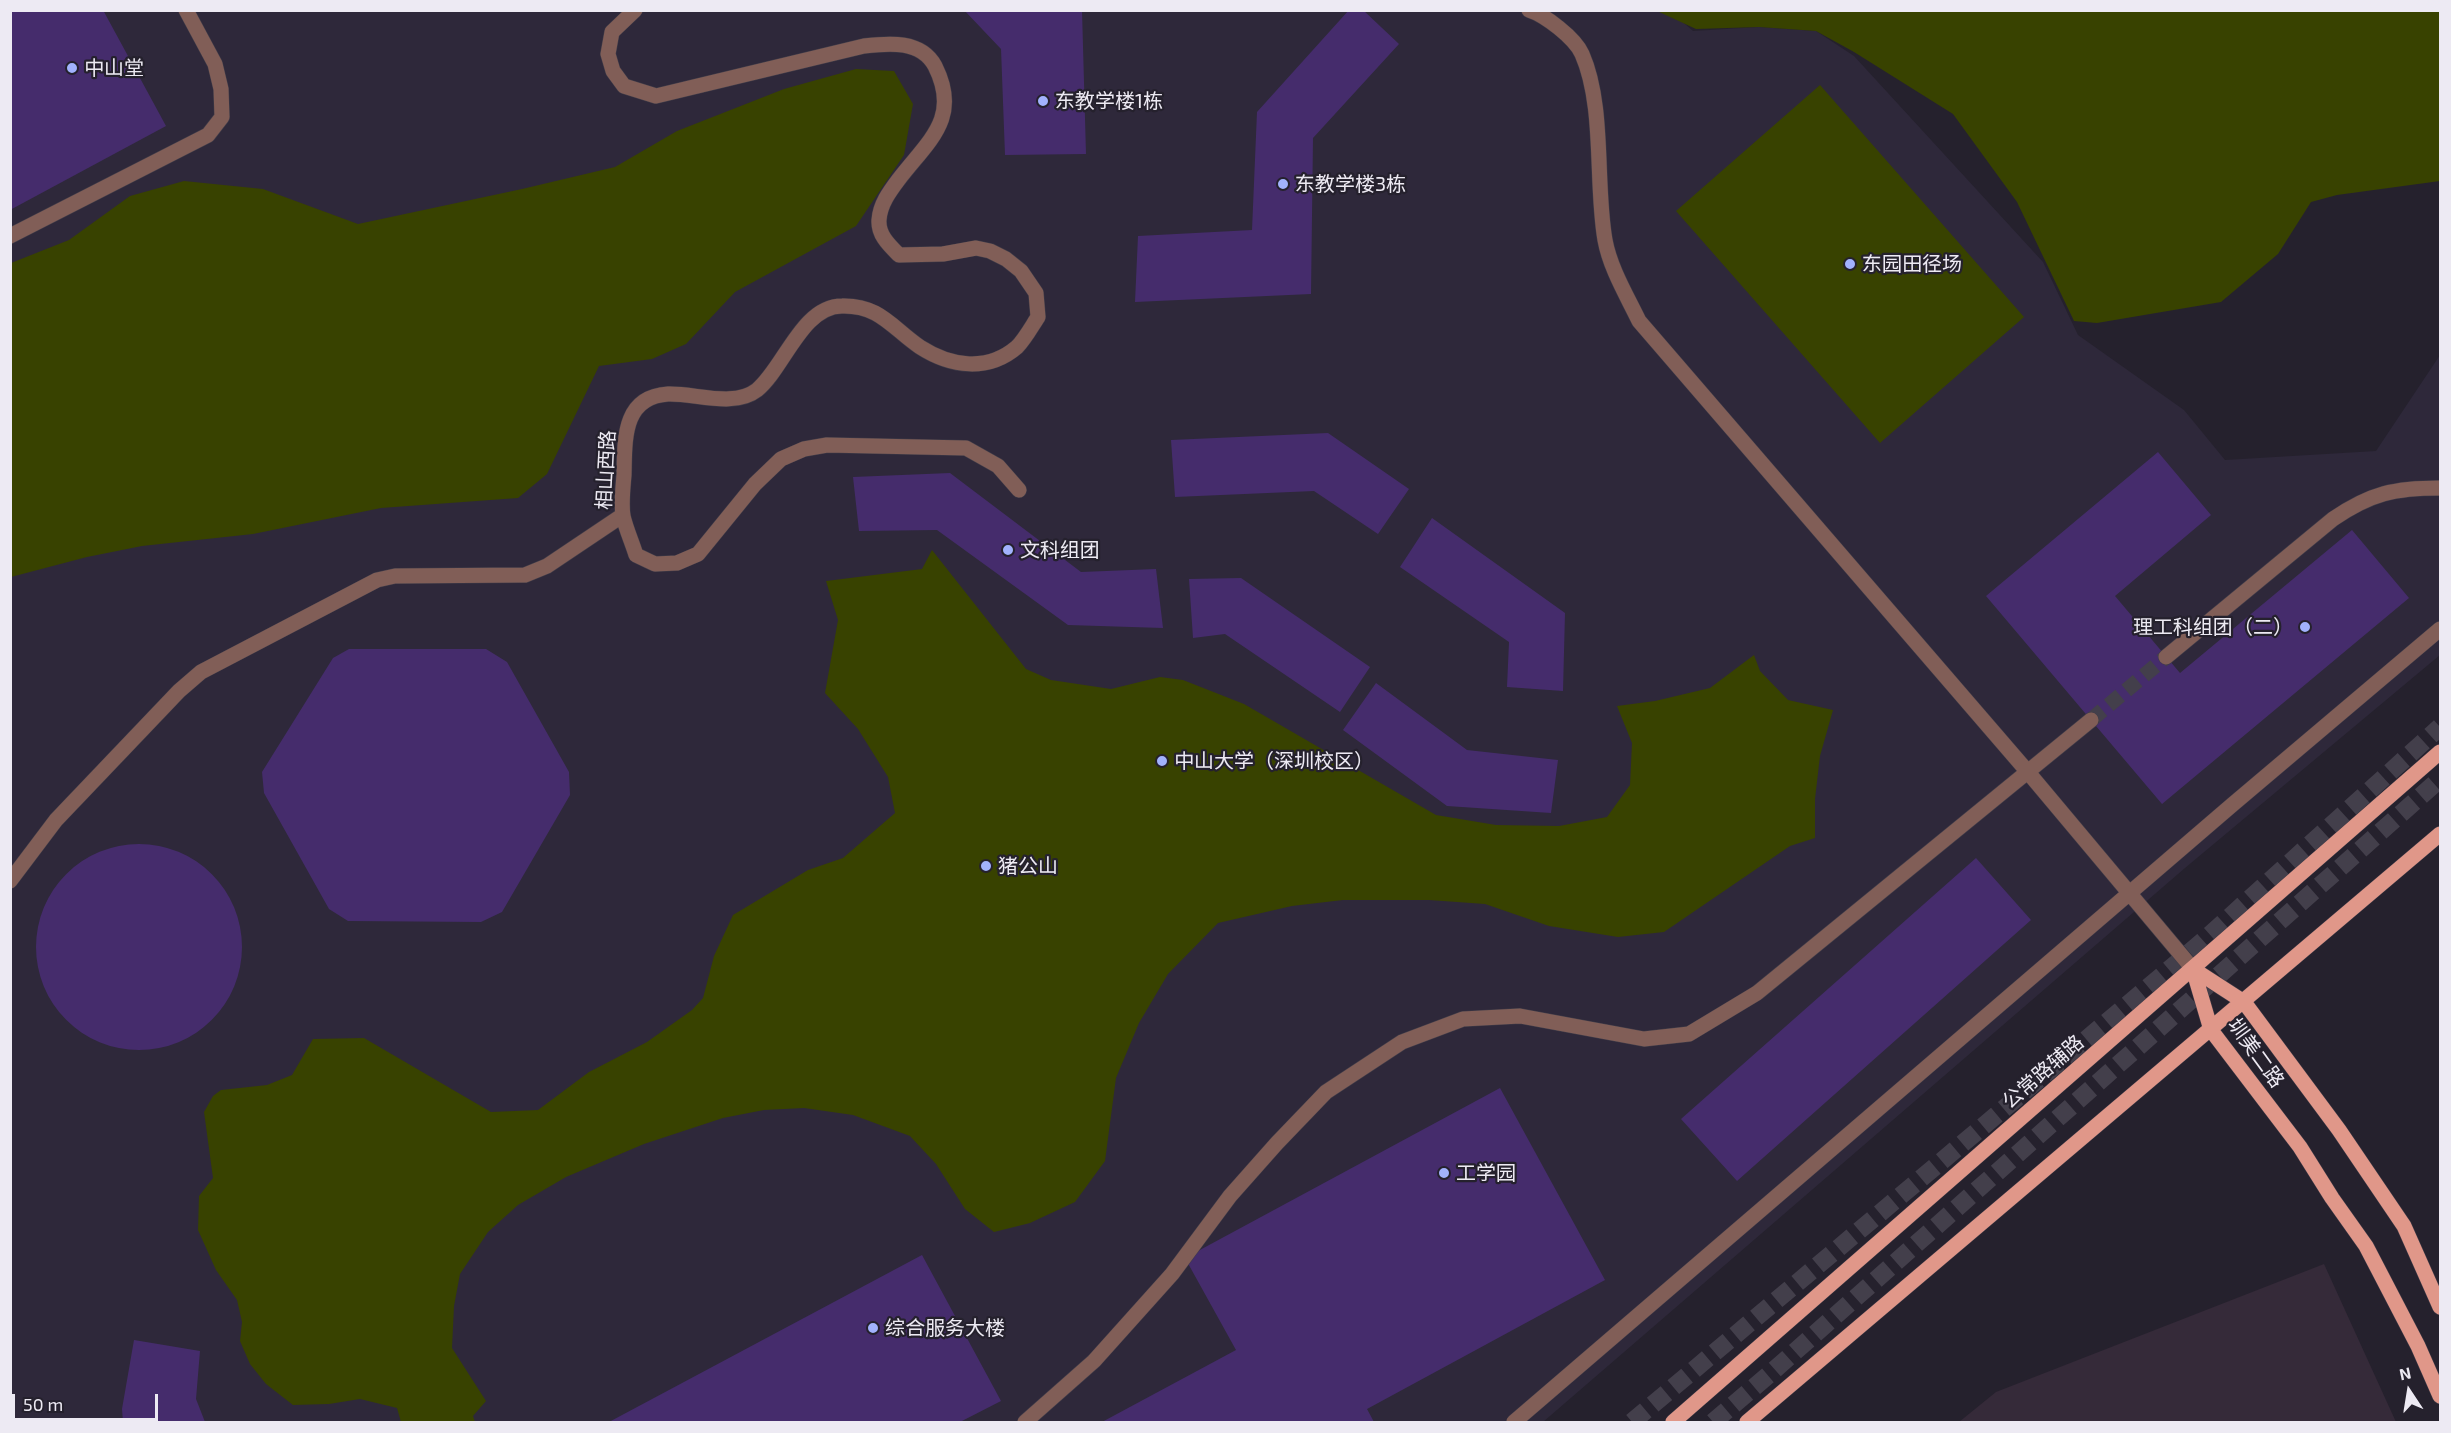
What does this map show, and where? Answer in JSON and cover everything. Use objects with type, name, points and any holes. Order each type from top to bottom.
[{"type":"main road","name":"公常路辅路","points":[[1673,1422],[2440,752]]},
{"type":"main road","points":[[1747,1422],[2440,834]]},
{"type":"main road","name":"圳美二路","points":[[2193,969],[2244,1002],[2339,1130],[2404,1226],[2440,1307]]},
{"type":"main road","name":"圳美二路","points":[[2193,969],[2211,1030],[2300,1147],[2366,1246],[2418,1346],[2440,1396]]},
{"type":"lane","points":[[10,236],[208,135],[222,117],[220,89],[215,64],[186,10]]},
{"type":"lane","name":"相山西路","points":[[635,10],[612,32],[608,54],[613,71],[624,86],[656,96],[864,46],[888,43],[904,45],[921,51],[933,63],[943,83],[946,103],[944,116],[883,202],[878,222],[885,241],[899,255],[943,254],[976,248],[990,251],[1006,259],[1020,271],[1036,293],[1038,317],[1017,346],[992,362],[976,365],[950,362],[920,347],[880,314],[859,307],[839,305],[819,314],[806,325],[767,380],[755,392],[740,397],[665,394],[650,398],[635,409],[625,432],[623,515],[636,555],[655,564],[677,563],[698,554],[755,484],[781,459],[804,449],[827,446],[966,448],[998,466],[1019,490]]},
{"type":"lane","points":[[1529,10],[1560,29],[1581,51],[1592,83],[1605,242],[1639,321],[2027,771],[2193,969]]},
{"type":"lane","points":[[2166,657],[2333,519],[2357,503],[2389,491],[2440,488]]},
{"type":"lane","points":[[10,881],[56,820],[179,691],[201,672],[377,580],[395,576],[525,575],[547,566],[623,515]]},
{"type":"lane","points":[[1514,1422],[2440,629]]},
{"type":"lane","points":[[1025,1422],[1094,1361],[1172,1274],[1230,1196],[1326,1092],[1402,1042],[1463,1019],[1520,1016],[1644,1039],[1689,1034],[1757,993],[2091,720]]},
{"type":"shaded area","name":"中山大学（深圳校区）","points":[[1669,10],[1693,31],[1759,27],[1816,31],[1854,56],[2043,262],[2078,335],[2184,410],[2225,460],[2376,451],[2440,355],[2440,655],[2185,868],[1543,1422],[11,1422],[10,11]]},
{"type":"shaded area","points":[[2324,1264],[2396,1422],[1959,1422],[1996,1392]]},
{"type":"green space","points":[[1657,11],[2440,11],[2440,181],[2337,195],[2311,202],[2278,254],[2221,302],[2097,323],[2074,321],[2017,202],[1953,114],[1816,31],[1759,27],[1696,29]]},
{"type":"green space","points":[[856,69],[894,71],[913,104],[904,155],[856,226],[735,292],[686,344],[652,359],[599,366],[547,474],[518,498],[381,508],[253,534],[142,546],[87,557],[11,577],[11,263],[69,240],[130,196],[184,181],[263,189],[358,224],[522,189],[615,167],[677,131],[784,89]]},
{"type":"green space","name":"东园田径场","points":[[1820,85],[2024,317],[1880,443],[1676,211]]},
{"type":"green space","points":[[932,550],[1026,669],[1051,680],[1111,689],[1160,677],[1183,680],[1244,704],[1436,815],[1496,825],[1559,826],[1607,817],[1630,785],[1632,743],[1617,706],[1655,701],[1710,688],[1754,655],[1760,671],[1788,700],[1833,710],[1820,756],[1815,799],[1815,838],[1790,846],[1664,932],[1618,937],[1549,926],[1485,904],[1429,900],[1343,900],[1292,906],[1218,923],[1168,974],[1139,1023],[1116,1078],[1105,1161],[1075,1202],[1030,1223],[994,1232],[965,1209],[936,1164],[910,1136],[853,1115],[804,1108],[764,1110],[723,1118],[644,1144],[566,1177],[518,1205],[488,1232],[460,1274],[454,1306],[452,1348],[486,1401],[473,1416],[475,1422],[401,1422],[397,1408],[360,1399],[329,1404],[293,1405],[266,1384],[250,1364],[240,1341],[242,1322],[237,1300],[216,1270],[198,1230],[199,1196],[213,1178],[204,1112],[213,1096],[221,1090],[267,1085],[292,1075],[313,1039],[364,1038],[491,1112],[538,1110],[589,1072],[647,1042],[692,1010],[703,998],[714,956],[733,915],[808,870],[843,858],[895,813],[888,777],[858,729],[825,693],[838,620],[826,581],[922,569]]},
{"type":"building","name":"中山堂","points":[[10,10],[103,10],[166,126],[10,210]]},
{"type":"building","name":"东教学楼1栋","points":[[964,10],[1082,10],[1086,154],[1005,155],[1001,49]]},
{"type":"building","name":"东教学楼3栋","points":[[1349,10],[1363,10],[1399,44],[1313,138],[1311,294],[1135,302],[1138,236],[1252,230],[1257,112]]},
{"type":"building","points":[[1328,433],[1409,489],[1378,534],[1314,491],[1175,497],[1171,440]]},
{"type":"building","name":"理工科组团（二）","points":[[2158,452],[2211,515],[2115,596],[2180,673],[2352,530],[2409,598],[2162,804],[1986,596]]},
{"type":"building","name":"文科组团","points":[[950,473],[1081,572],[1156,569],[1163,628],[1068,625],[937,530],[859,531],[853,477]]},
{"type":"building","points":[[1432,518],[1565,613],[1563,691],[1507,687],[1509,642],[1400,567]]},
{"type":"building","points":[[1241,578],[1370,667],[1340,712],[1225,634],[1193,638],[1189,579]]},
{"type":"building","points":[[349,649],[486,649],[507,662],[569,772],[570,795],[502,912],[481,922],[348,921],[329,909],[264,793],[262,772],[333,658]]},
{"type":"building","points":[[1376,683],[1467,750],[1558,760],[1551,813],[1447,806],[1343,730]]},
{"type":"building","points":[[139,844],[159,846],[178,852],[212,874],[234,908],[240,927],[242,947],[240,967],[234,986],[212,1020],[178,1042],[159,1048],[139,1050],[119,1048],[100,1042],[66,1020],[44,986],[38,967],[36,947],[38,927],[44,908],[66,874],[100,852],[119,846]]},
{"type":"building","points":[[1976,858],[2031,920],[1737,1181],[1681,1119]]},
{"type":"building","name":"工学园","points":[[1500,1088],[1605,1280],[1367,1409],[1374,1422],[1102,1422],[1236,1350],[1185,1258]]},
{"type":"building","name":"综合服务大楼","points":[[922,1255],[1001,1401],[960,1422],[609,1422]]},
{"type":"building","points":[[134,1340],[200,1351],[196,1399],[205,1422],[123,1422],[122,1409]]},
{"type":"tunnel","points":[[2091,720],[2166,657]]},
{"type":"tunnel","points":[[1632,1422],[2203,941],[2440,727]]},
{"type":"tunnel","points":[[1713,1422],[2440,779]]},
{"type":"place","name":"中山堂","points":[[72,68]]},
{"type":"place","name":"东教学楼1栋","points":[[1043,101]]},
{"type":"place","name":"东教学楼3栋","points":[[1283,184]]},
{"type":"place","name":"东园田径场","points":[[1850,264]]},
{"type":"place","name":"文科组团","points":[[1008,550]]},
{"type":"place","name":"理工科组团（二）","points":[[2305,627]]},
{"type":"place","name":"中山大学（深圳校区）","points":[[1162,761]]},
{"type":"place","name":"猪公山","points":[[986,866]]},
{"type":"place","name":"工学园","points":[[1444,1173]]},
{"type":"place","name":"综合服务大楼","points":[[873,1328]]}]
